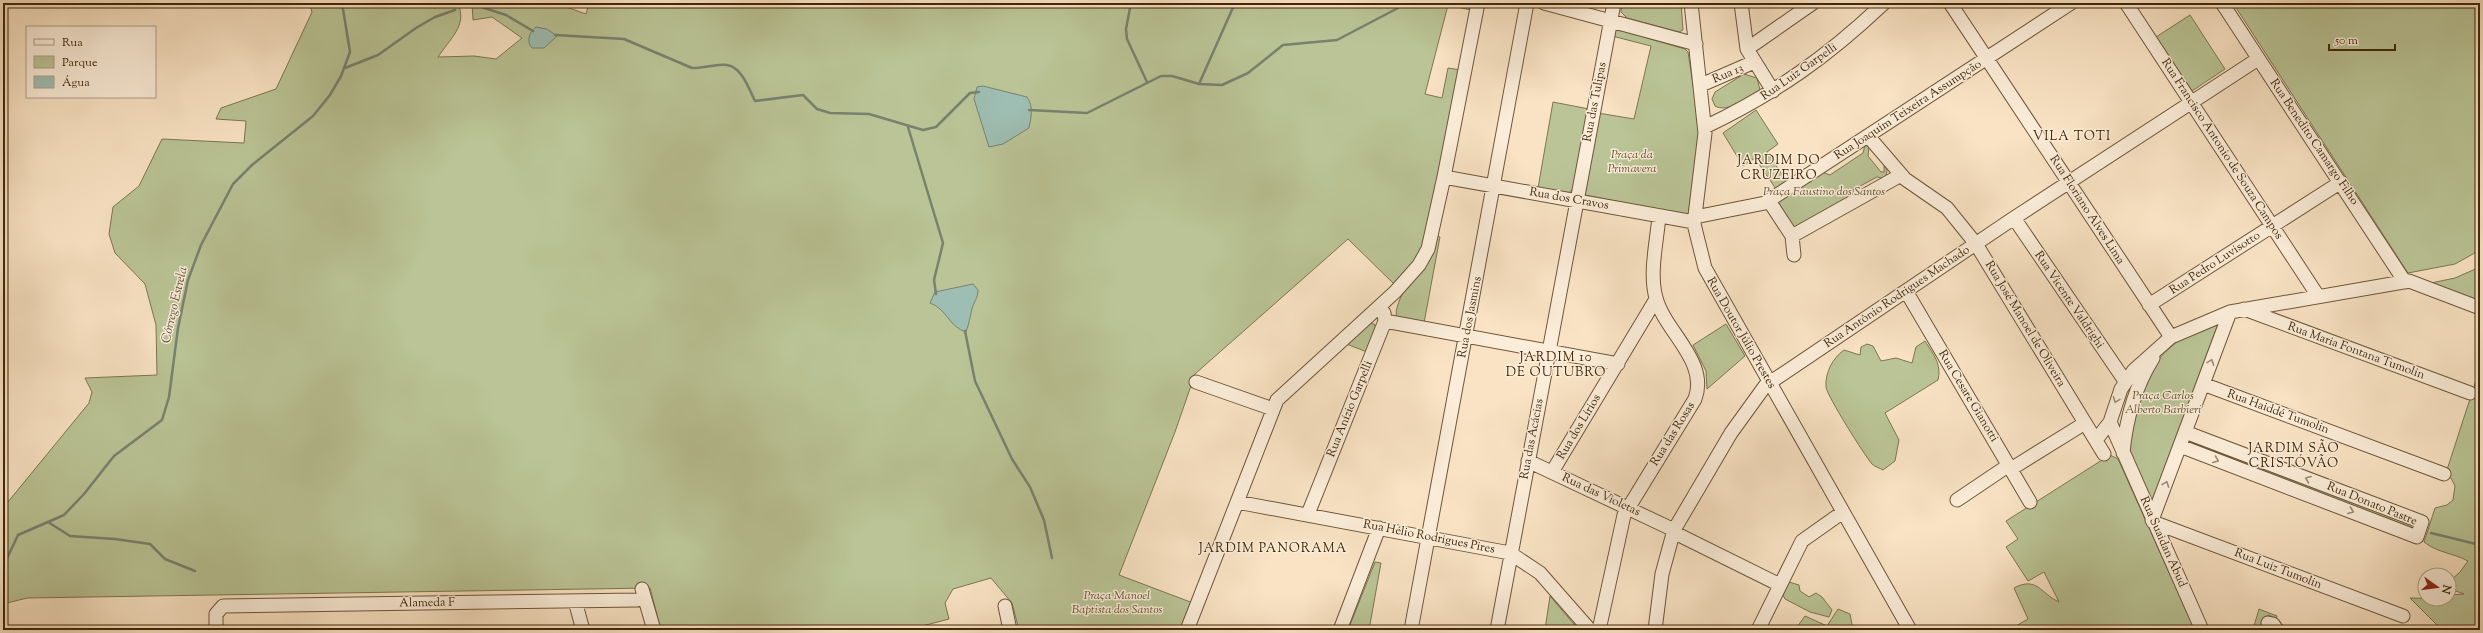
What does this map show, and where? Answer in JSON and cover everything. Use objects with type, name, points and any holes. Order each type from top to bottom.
[{"type":"street","points":[[1187,630],[1272,409],[1283,392],[1383,303],[1412,273],[1428,249],[1444,177],[1478,3]]},
{"type":"street","name":"Rua dos Jasmins","points":[[1411,630],[1527,3]]},
{"type":"street","points":[[1544,3],[1696,44]]},
{"type":"street","name":"Rua das Tulipas","points":[[1577,201],[1614,3]]},
{"type":"street","name":"Rua Doutor Júlio Prestes","points":[[1692,3],[1705,127],[1694,219],[1702,260],[1708,277],[1910,630]]},
{"type":"street","points":[[1741,3],[1747,49],[1773,91]]},
{"type":"street","points":[[1747,49],[1813,3]]},
{"type":"street","name":"Rua Luiz Garpelli","points":[[1705,127],[1773,91],[1820,60],[1884,3]]},
{"type":"street","name":"Rua Floriano Alves Lima","points":[[1950,3],[2171,337]]},
{"type":"street","name":"Rua Joaquim Teixeira Assumpção","points":[[1694,219],[1757,206],[1769,201],[2071,3]]},
{"type":"street","name":"Rua Francisco Antonio de Souza Campos","points":[[2126,3],[2318,296]]},
{"type":"street","name":"Rua Benedito Camargo Filho","points":[[2222,3],[2407,282]]},
{"type":"street","name":"Rua Antônio Rodrigues Machado","points":[[1655,630],[1662,574],[1674,531],[1731,433],[1769,382],[2068,182],[2258,59]]},
{"type":"street","name":"Rua 13","points":[[1701,85],[1754,62]]},
{"type":"street","name":"Rua José Manoel de Oliveira","points":[[1868,136],[1901,175],[1947,208],[1976,244],[2100,447]]},
{"type":"street","points":[[1792,236],[1901,175]]},
{"type":"street","name":"Rua dos Cravos","points":[[1444,177],[1659,216],[1694,219]]},
{"type":"street","name":"Rua Pedro Luvisotto","points":[[2150,305],[2341,182]]},
{"type":"street","name":"Rua das Acácias","points":[[1496,630],[1577,201]]},
{"type":"street","points":[[1769,201],[1792,236],[1794,255]]},
{"type":"street","name":"Rua das Rosas","points":[[1599,630],[1622,521],[1627,508],[1695,399],[1698,385],[1696,368],[1656,299],[1654,278],[1659,216]]},
{"type":"street","name":"Rua Vicente Valdrighi","points":[[2014,218],[2125,381]]},
{"type":"street","points":[[2100,447],[2125,381],[2134,370],[2171,337],[2236,310],[2407,282],[2480,308]]},
{"type":"street","name":"Rua Cesare Gianotti","points":[[1906,291],[2030,502]]},
{"type":"street","name":"Rua dos Lírios","points":[[1552,472],[1656,299]]},
{"type":"street","name":"Rua Anízio Garpelli","points":[[1308,514],[1385,321],[1383,303]]},
{"type":"street","points":[[2153,521],[2203,384],[2236,310]]},
{"type":"street","name":"Rua Maria Fontana Tumolin","points":[[2236,310],[2470,393]]},
{"type":"street","points":[[1385,321],[1618,364]]},
{"type":"street","points":[[2123,455],[2126,431],[2135,394],[2158,350]]},
{"type":"street","points":[[1196,382],[1272,409]]},
{"type":"street","name":"Rua Haiddé Tumolin","points":[[2203,384],[2444,474]]},
{"type":"street","name":"Rua Suaidan Abud","points":[[2110,422],[2123,455],[2202,630]]},
{"type":"street","points":[[1957,500],[2085,423]]},
{"type":"street","name":"Rua Donato Pastre","points":[[2180,446],[2417,536],[2422,522],[2185,432]]},
{"type":"street","points":[[2100,447],[2117,440]]},
{"type":"street","name":"Rua das Violetas","points":[[1528,461],[1674,531],[1780,585]]},
{"type":"street","name":"Rua Hélio Rodrigues Pires","points":[[1237,502],[1308,514],[1510,553],[1540,573],[1590,630]]},
{"type":"street","points":[[1758,630],[1802,541],[1843,512]]},
{"type":"street","name":"Rua Luiz Tumolin","points":[[2153,521],[2403,616]]},
{"type":"street","points":[[1340,630],[1379,528]]},
{"type":"street","name":"Alameda F","points":[[216,630],[216,614],[218,609],[223,606],[575,601],[639,594],[654,630]]},
{"type":"street","points":[[575,601],[584,630]]},
{"type":"street","points":[[1005,606],[1010,630]]},
{"type":"green space","name":"Praça Manoel Baptista dos Santos","points":[[309,3],[428,3],[434,8],[458,4],[461,19],[459,26],[438,57],[474,56],[496,59],[522,38],[492,17],[473,20],[472,3],[555,3],[586,14],[589,3],[1471,3],[1471,10],[1448,5],[1425,94],[1442,98],[1448,68],[1461,70],[1422,252],[1395,285],[1348,239],[1195,374],[1175,432],[1119,575],[1193,603],[1182,630],[1019,630],[1012,603],[991,578],[953,589],[945,603],[949,619],[907,630],[661,630],[650,588],[27,598],[3,604],[3,508],[89,403],[92,392],[85,378],[157,375],[156,325],[145,284],[115,253],[109,234],[113,207],[139,186],[162,139],[244,143],[246,121],[216,119],[221,108],[276,89],[312,12]]},
{"type":"green space","points":[[1622,3],[1681,3],[1683,30],[1679,32],[1627,18],[1621,12]]},
{"type":"green space","points":[[2233,3],[2480,3],[2480,250],[2455,264],[2408,273]]},
{"type":"green space","points":[[2190,15],[2225,69],[2192,91],[2156,37]]},
{"type":"green space","points":[[1616,29],[1685,49],[1688,52],[1700,131],[1689,212],[1686,215],[1585,195],[1598,113],[1634,119],[1651,46],[1612,36]]},
{"type":"green space","points":[[1744,74],[1757,78],[1760,90],[1739,104],[1726,108],[1715,106],[1712,99],[1715,92]]},
{"type":"green space","name":"Praça da Primavera","points":[[1553,102],[1589,109],[1573,189],[1567,194],[1538,188]]},
{"type":"green space","points":[[1756,110],[1778,144],[1767,152],[1787,182],[1776,189],[1755,158],[1743,166],[1723,133]]},
{"type":"green space","name":"Praça Faustino dos Santos","points":[[1865,145],[1869,147],[1868,156],[1881,172],[1884,172],[1884,166],[1887,170],[1886,179],[1877,177],[1853,190],[1853,192],[1859,194],[1795,229],[1778,202],[1822,172],[1830,175],[1863,153]]},
{"type":"green space","points":[[1437,236],[1440,237],[1424,323],[1397,317],[1396,311],[1404,290]]},
{"type":"green space","points":[[2480,267],[2480,302],[2431,283],[2455,278]]},
{"type":"green space","points":[[1368,323],[1374,324],[1376,328],[1367,352],[1344,343]]},
{"type":"green space","points":[[1726,324],[1745,356],[1707,389],[1706,371],[1693,345]]},
{"type":"green space","name":"Praça Carlos Alberto Barbieri","points":[[2217,324],[2152,501],[2129,457],[2133,415],[2156,363],[2164,353],[2179,340]]},
{"type":"green space","points":[[1925,341],[1938,364],[1938,380],[1885,413],[1899,440],[1895,461],[1883,470],[1873,465],[1868,459],[1828,393],[1826,381],[1828,371],[1836,357],[1844,350],[1860,355],[1861,347],[1867,344],[1873,346],[1881,361],[1896,358],[1912,363],[1916,347]]},
{"type":"green space","points":[[2480,368],[2480,629],[2442,630],[2419,607],[2457,607],[2457,594],[2464,594],[2457,591],[2457,575],[2468,561],[2440,551],[2424,542],[2435,508],[2447,505],[2453,500],[2455,486],[2451,478],[2445,476]]},
{"type":"green space","points":[[2190,439],[2414,523],[2414,529],[2188,443]]},
{"type":"green space","points":[[2110,455],[2118,459],[2195,630],[2009,630],[2028,619],[2014,588],[2028,584],[2033,585],[2059,602],[2044,572],[2028,581],[2006,547],[2018,539],[2006,521]]},
{"type":"green space","points":[[1375,562],[1381,563],[1369,630],[1348,630]]},
{"type":"green space","points":[[1789,582],[1799,585],[1800,591],[1809,597],[1816,593],[1822,597],[1832,610],[1829,617],[1810,612],[1785,599],[1783,595]]},
{"type":"green space","points":[[1550,596],[1579,630],[1545,630]]},
{"type":"green space","points":[[2410,598],[2417,598],[2417,605]]},
{"type":"green space","points":[[1838,609],[1850,614],[1853,630],[1804,630],[1797,627],[1805,616],[1827,626]]},
{"type":"green space","points":[[2259,609],[2277,616],[2276,619],[2269,615],[2263,618],[2261,625],[2264,630],[2257,630],[2254,626]]},
{"type":"water","points":[[536,27],[547,29],[557,36],[544,48],[532,48],[529,43],[529,37]]},
{"type":"water","points":[[983,86],[1027,97],[1031,105],[1029,128],[1003,144],[989,147],[974,99],[977,87]]},
{"type":"water","points":[[973,284],[978,290],[978,293],[966,332],[960,330],[940,309],[930,303],[935,292]]},
{"type":"waterway","name":"Córrego Estrela","points":[[3,567],[18,535],[64,515],[84,494],[114,456],[162,420],[169,397],[178,328],[188,280],[201,245],[233,184],[252,165],[313,116],[330,95],[341,76],[350,52],[342,3]]},
{"type":"waterway","points":[[1131,3],[1126,29],[1127,39],[1147,82]]},
{"type":"waterway","points":[[1199,84],[1235,3]]},
{"type":"waterway","points":[[472,4],[506,15],[533,31]]},
{"type":"waterway","points":[[1029,110],[1087,113],[1161,76],[1172,76],[1199,84],[1222,85],[1248,73],[1283,45],[1337,40],[1398,8]]},
{"type":"waterway","points":[[345,68],[378,55],[416,28],[435,17],[455,10]]},
{"type":"waterway","points":[[555,35],[624,39],[692,68],[727,65],[737,70],[741,74],[755,101],[803,95],[817,109],[830,113],[869,114],[923,130],[936,127],[970,93],[979,92]]},
{"type":"waterway","points":[[908,127],[943,243],[934,280],[936,294]]},
{"type":"waterway","points":[[965,331],[975,381],[1012,459],[1030,487],[1044,520],[1052,558]]},
{"type":"waterway","points":[[48,522],[70,536],[115,539],[150,544],[165,559],[195,571]]},
{"type":"waterway","points":[[2431,533],[2480,545]]},
{"type":"district","name":"VILA TOTI","points":[[2072,137]]},
{"type":"district","name":"JARDIM DO CRUZEIRO","points":[[1779,168]]},
{"type":"district","name":"JARDIM 10 DE OUTUBRO","points":[[1556,366]]},
{"type":"district","name":"JARDIM SÃO CRISTÓVÃO","points":[[2294,456]]},
{"type":"district","name":"JARDIM PANORAMA","points":[[1273,549]]}]
